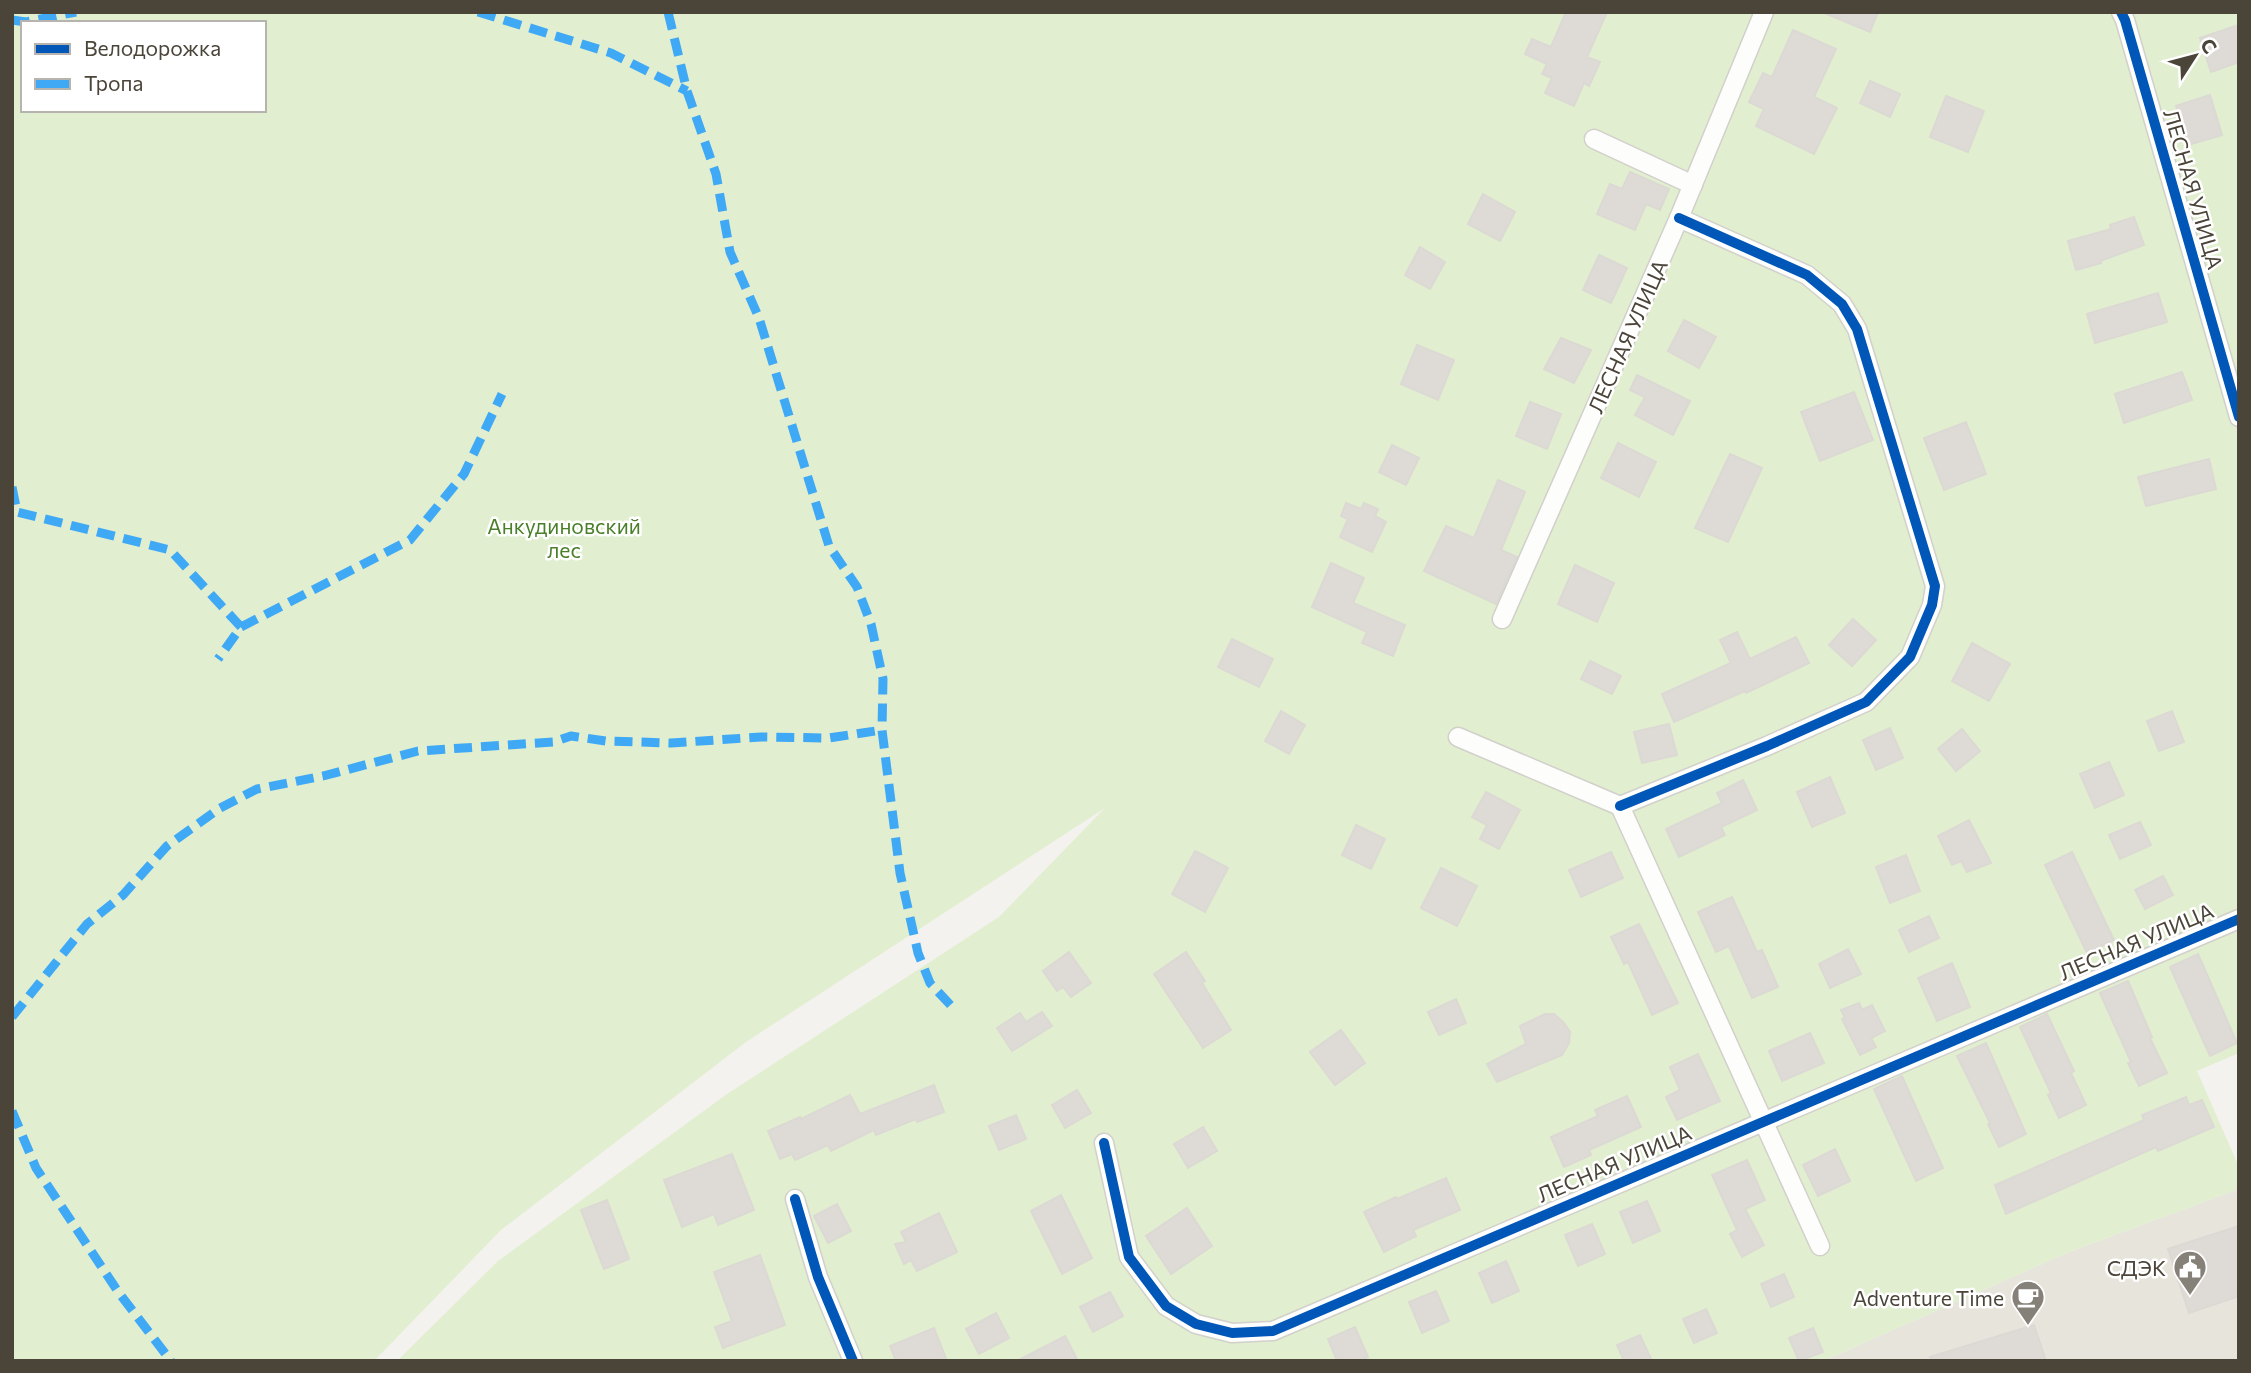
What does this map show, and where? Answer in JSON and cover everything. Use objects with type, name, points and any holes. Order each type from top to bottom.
[{"type":"street","name":"ЛЕСНАЯ УЛИЦА","points":[[1502,619],[1679,218],[1764,12]]},
{"type":"street","name":"ЛЕСНАЯ УЛИЦА","points":[[2121,12],[2239,417]]},
{"type":"street","points":[[1594,139],[1693,185]]},
{"type":"street","points":[[1620,806],[1866,702],[1910,657],[1932,605],[1935,586],[1857,329],[1842,304],[1807,275],[1679,218]]},
{"type":"street","points":[[1458,737],[1620,806],[1820,1246]]},
{"type":"street","name":"ЛЕСНАЯ УЛИЦА","points":[[1104,1143],[1129,1257],[1166,1306],[1196,1324],[1232,1334],[1273,1331],[2239,919]]},
{"type":"street","points":[[795,1199],[818,1278],[853,1361]]},
{"type":"shaded area","points":[[2239,1189],[2239,1361],[1823,1361],[2069,1252]]},
{"type":"green space","name":"Анкудиновский лес","points":[[12,12],[2239,12],[2239,1053],[2197,1071],[2239,1167],[2239,1189],[2069,1252],[1823,1361],[397,1361],[498,1261],[727,1094],[999,917],[1105,808],[746,1042],[501,1230],[374,1361],[12,1361]]},
{"type":"building","points":[[1566,12],[1607,12],[1587,57],[1600,62],[1589,86],[1584,83],[1574,106],[1545,93],[1552,78],[1542,74],[1547,64],[1525,54],[1532,39],[1551,47]]},
{"type":"building","points":[[1822,12],[1878,12],[1870,32]]},
{"type":"building","points":[[2239,25],[2239,62],[2211,72],[2200,38]]},
{"type":"building","points":[[1793,30],[1836,49],[1814,97],[1837,108],[1814,154],[1756,126],[1764,109],[1749,102],[1763,73],[1772,77]]},
{"type":"building","points":[[1870,81],[1900,94],[1890,117],[1860,103]]},
{"type":"building","points":[[2210,95],[2222,135],[2188,145],[2176,106]]},
{"type":"building","points":[[1946,96],[1984,111],[1968,152],[1930,137]]},
{"type":"building","points":[[1630,172],[1669,189],[1660,210],[1646,204],[1635,230],[1597,214],[1610,184],[1622,189]]},
{"type":"building","points":[[1483,194],[1515,212],[1500,241],[1468,224]]},
{"type":"building","points":[[2134,217],[2144,245],[2076,270],[2068,241],[2111,229],[2110,225]]},
{"type":"building","points":[[1420,247],[1445,262],[1430,289],[1405,275]]},
{"type":"building","points":[[1599,255],[1627,268],[1611,303],[1583,290]]},
{"type":"building","points":[[2158,293],[2167,322],[2095,343],[2087,314]]},
{"type":"building","points":[[1684,320],[1716,337],[1699,368],[1668,351]]},
{"type":"building","points":[[1561,338],[1591,350],[1574,383],[1544,369]]},
{"type":"building","points":[[1417,345],[1454,360],[1438,400],[1401,384]]},
{"type":"building","points":[[2182,372],[2192,400],[2124,423],[2115,394]]},
{"type":"building","points":[[1637,375],[1690,401],[1673,435],[1635,415],[1645,397],[1630,390]]},
{"type":"building","points":[[1854,392],[1873,440],[1820,461],[1801,412]]},
{"type":"building","points":[[1530,402],[1561,414],[1547,449],[1516,436]]},
{"type":"building","points":[[1966,422],[1986,474],[1944,490],[1924,438]]},
{"type":"building","points":[[1618,443],[1656,462],[1639,497],[1601,478]]},
{"type":"building","points":[[1392,445],[1419,458],[1406,485],[1379,472]]},
{"type":"building","points":[[1730,454],[1762,468],[1728,542],[1695,528]]},
{"type":"building","points":[[2209,459],[2216,489],[2146,506],[2138,477]]},
{"type":"building","points":[[1498,480],[1525,492],[1501,550],[1517,557],[1496,604],[1424,571],[1446,526],[1474,538]]},
{"type":"building","points":[[1346,503],[1361,509],[1364,503],[1378,509],[1375,516],[1386,522],[1372,552],[1340,537],[1348,519],[1341,516]]},
{"type":"building","points":[[1331,563],[1364,578],[1353,603],[1405,625],[1393,656],[1362,643],[1367,632],[1312,607]]},
{"type":"building","points":[[1575,565],[1614,583],[1597,622],[1558,604]]},
{"type":"building","points":[[1853,619],[1876,640],[1852,666],[1829,645]]},
{"type":"building","points":[[1737,632],[1750,659],[1796,637],[1809,663],[1746,693],[1745,691],[1674,722],[1662,694],[1731,663],[1720,640]]},
{"type":"building","points":[[1232,639],[1273,659],[1259,687],[1218,667]]},
{"type":"building","points":[[1972,643],[2010,664],[1989,701],[1952,681]]},
{"type":"building","points":[[1590,661],[1621,676],[1612,694],[1581,679]]},
{"type":"building","points":[[1281,711],[1305,725],[1289,754],[1265,741]]},
{"type":"building","points":[[2172,711],[2184,742],[2159,751],[2147,721]]},
{"type":"building","points":[[1669,724],[1677,755],[1642,763],[1634,732]]},
{"type":"building","points":[[1890,728],[1903,758],[1876,770],[1863,740]]},
{"type":"building","points":[[1962,729],[1980,751],[1956,771],[1938,749]]},
{"type":"building","points":[[2109,762],[2124,795],[2095,808],[2080,774]]},
{"type":"building","points":[[1830,777],[1845,813],[1812,827],[1797,792]]},
{"type":"building","points":[[1743,780],[1757,810],[1721,827],[1725,835],[1679,857],[1666,829],[1722,803],[1717,793]]},
{"type":"building","points":[[1486,792],[1520,810],[1499,849],[1480,839],[1487,825],[1472,817]]},
{"type":"building","points":[[1969,820],[1991,863],[1967,872],[1961,861],[1952,865],[1938,836]]},
{"type":"building","points":[[2140,822],[2151,845],[2120,859],[2109,835]]},
{"type":"building","points":[[1356,825],[1385,839],[1371,869],[1342,855]]},
{"type":"building","points":[[1195,851],[1228,868],[1205,912],[1172,894]]},
{"type":"building","points":[[1611,852],[1623,878],[1581,897],[1569,870]]},
{"type":"building","points":[[2072,852],[2114,940],[2087,953],[2045,865]]},
{"type":"building","points":[[1906,855],[1920,891],[1890,903],[1876,867]]},
{"type":"building","points":[[1441,868],[1477,886],[1457,926],[1421,908]]},
{"type":"building","points":[[2163,876],[2173,895],[2145,909],[2135,890]]},
{"type":"building","points":[[1732,897],[1757,952],[1762,950],[1778,987],[1752,998],[1729,946],[1716,952],[1698,912]]},
{"type":"building","points":[[1929,916],[1939,938],[1909,952],[1899,930]]},
{"type":"building","points":[[1639,924],[1678,1003],[1652,1015],[1628,962],[1624,964],[1611,937]]},
{"type":"building","points":[[1848,949],[1861,974],[1830,988],[1819,964]]},
{"type":"building","points":[[1069,952],[1091,983],[1071,997],[1063,987],[1057,991],[1043,971]]},
{"type":"building","points":[[1186,952],[1231,1030],[1203,1048],[1154,974]]},
{"type":"building","points":[[2198,954],[2237,1043],[2210,1056],[2170,967]]},
{"type":"building","points":[[1952,963],[1970,1007],[1937,1021],[1918,978]]},
{"type":"building","points":[[2128,981],[2167,1073],[2139,1086],[2100,993]]},
{"type":"building","points":[[1456,999],[1466,1023],[1439,1035],[1428,1012]]},
{"type":"building","points":[[1859,1003],[1862,1010],[1872,1005],[1885,1031],[1871,1038],[1876,1047],[1860,1055],[1842,1019],[1845,1018],[1841,1010]]},
{"type":"building","points":[[1042,1012],[1052,1026],[1012,1051],[997,1028],[1020,1013],[1026,1022]]},
{"type":"building","points":[[1545,1014],[1554,1014],[1570,1032],[1569,1043],[1562,1055],[1497,1082],[1487,1064],[1526,1044],[1520,1026]]},
{"type":"building","points":[[2047,1014],[2074,1071],[2071,1073],[2086,1105],[2059,1118],[2048,1095],[2051,1093],[2020,1027]]},
{"type":"building","points":[[1341,1030],[1365,1063],[1335,1085],[1310,1052]]},
{"type":"building","points":[[1810,1033],[1824,1063],[1782,1081],[1769,1051]]},
{"type":"building","points":[[1986,1043],[2026,1134],[1999,1147],[1957,1056]]},
{"type":"building","points":[[1698,1054],[1720,1101],[1677,1120],[1666,1097],[1680,1090],[1670,1067]]},
{"type":"building","points":[[1902,1076],[1943,1168],[1916,1181],[1874,1089]]},
{"type":"building","points":[[934,1085],[944,1112],[917,1122],[916,1119],[876,1135],[874,1130],[831,1151],[828,1145],[795,1160],[792,1154],[780,1159],[768,1131],[800,1117],[801,1119],[850,1095],[860,1114]]},
{"type":"building","points":[[1077,1090],[1091,1113],[1065,1128],[1052,1105]]},
{"type":"building","points":[[1627,1096],[1641,1127],[1589,1150],[1591,1155],[1564,1167],[1551,1137],[1598,1116],[1595,1110]]},
{"type":"building","points":[[2186,1097],[2189,1105],[2202,1100],[2214,1127],[2158,1151],[2156,1147],[2006,1214],[1995,1185],[2144,1120],[2142,1115]]},
{"type":"building","points":[[1016,1115],[1026,1139],[999,1150],[989,1126]]},
{"type":"building","points":[[1203,1127],[1217,1151],[1188,1168],[1174,1144]]},
{"type":"building","points":[[1835,1149],[1850,1181],[1818,1196],[1803,1165]]},
{"type":"building","points":[[732,1154],[754,1210],[718,1225],[714,1214],[682,1227],[664,1180]]},
{"type":"building","points":[[1747,1160],[1765,1200],[1745,1209],[1764,1245],[1742,1257],[1730,1234],[1737,1230],[1712,1175]]},
{"type":"building","points":[[1446,1178],[1460,1210],[1413,1230],[1416,1236],[1384,1252],[1364,1212]]},
{"type":"building","points":[[1061,1195],[1092,1258],[1062,1274],[1031,1211]]},
{"type":"building","points":[[607,1200],[629,1259],[604,1269],[581,1210]]},
{"type":"building","points":[[1647,1201],[1660,1231],[1633,1243],[1620,1212]]},
{"type":"building","points":[[837,1204],[851,1231],[828,1243],[814,1216]]},
{"type":"building","points":[[1187,1208],[1212,1246],[1171,1274],[1146,1236]]},
{"type":"building","points":[[939,1213],[957,1252],[917,1271],[911,1260],[904,1264],[895,1244],[906,1242],[901,1232]]},
{"type":"building","points":[[1592,1224],[1605,1254],[1578,1266],[1565,1235]]},
{"type":"building","points":[[2239,1226],[2239,1296],[2189,1313],[2168,1249]]},
{"type":"building","points":[[760,1255],[785,1325],[723,1348],[715,1327],[732,1321],[714,1272]]},
{"type":"building","points":[[1506,1261],[1519,1291],[1492,1303],[1479,1273]]},
{"type":"building","points":[[1784,1274],[1794,1297],[1771,1307],[1761,1284]]},
{"type":"building","points":[[1436,1291],[1449,1321],[1422,1333],[1409,1302]]},
{"type":"building","points":[[1110,1292],[1123,1316],[1093,1332],[1080,1307]]},
{"type":"building","points":[[1706,1309],[1717,1333],[1694,1343],[1683,1319]]},
{"type":"building","points":[[996,1313],[1009,1338],[979,1354],[966,1329]]},
{"type":"building","points":[[2034,1325],[2046,1361],[1931,1361],[1930,1357]]},
{"type":"building","points":[[1355,1327],[1368,1357],[1359,1361],[1337,1361],[1328,1339]]},
{"type":"building","points":[[934,1328],[947,1361],[896,1361],[890,1346]]},
{"type":"building","points":[[1813,1328],[1823,1352],[1799,1361],[1789,1338]]},
{"type":"building","points":[[1640,1335],[1652,1361],[1624,1361],[1617,1345]]},
{"type":"building","points":[[1065,1336],[1078,1361],[1017,1361]]},
{"type":"marked path","points":[[31,21],[76,12]]},
{"type":"marked path","points":[[478,12],[611,53],[687,91]]},
{"type":"marked path","points":[[668,12],[687,91],[716,174],[730,252],[759,318],[829,546],[857,587],[871,624],[883,679],[882,730],[900,873],[918,953],[930,983],[956,1011]]},
{"type":"marked path","points":[[12,20],[21,21]]},
{"type":"marked path","points":[[241,627],[410,540],[464,474],[502,394]]},
{"type":"marked path","points":[[12,487],[17,512],[170,550],[241,627],[218,659]]},
{"type":"marked path","points":[[12,1017],[87,924],[123,895],[167,846],[220,808],[257,789],[323,776],[418,751],[553,742],[571,736],[606,741],[671,743],[761,737],[829,738],[882,730]]},
{"type":"marked path","points":[[12,1111],[36,1168],[119,1293],[171,1361]]},
{"type":"cycle path","points":[[2121,12],[2239,417]]},
{"type":"cycle path","points":[[1620,806],[1866,702],[1910,657],[1932,605],[1935,586],[1857,329],[1842,304],[1807,275],[1679,218]]},
{"type":"cycle path","points":[[1104,1143],[1129,1257],[1166,1306],[1196,1324],[1232,1333],[1273,1331],[2239,919]]},
{"type":"cycle path","points":[[795,1199],[818,1277],[853,1361]]},
{"type":"place","name":"СДЭК","points":[[2190,1297]]},
{"type":"place","name":"Adventure Time","points":[[2028,1327]]}]
